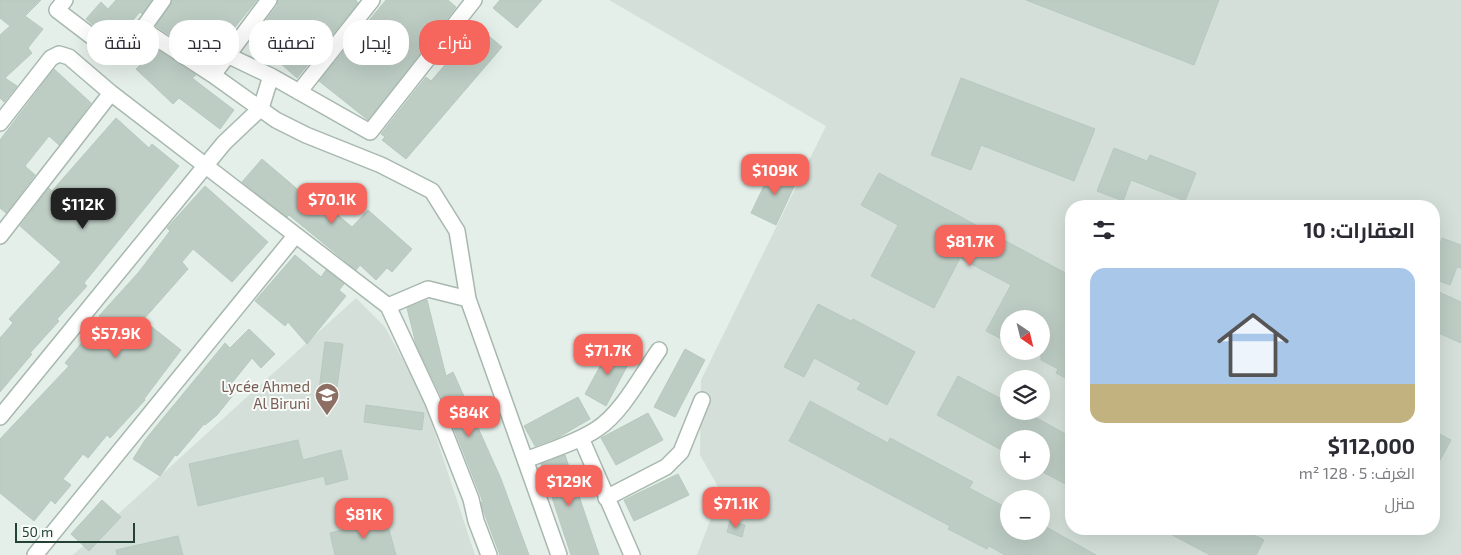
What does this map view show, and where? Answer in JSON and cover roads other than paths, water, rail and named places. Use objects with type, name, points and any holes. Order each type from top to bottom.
[{"type":"street","points":[[65,0],[57,10],[87,33]]},
{"type":"street","points":[[147,20],[163,0]]},
{"type":"street","points":[[239,39],[269,0]]},
{"type":"street","points":[[299,92],[372,0]]},
{"type":"street","points":[[239,61],[272,76],[370,132],[474,0]]},
{"type":"street","points":[[159,40],[276,120],[306,135],[381,165],[432,191],[457,231],[468,299],[559,555]]},
{"type":"street","points":[[0,123],[51,58],[59,54],[69,57],[111,93],[388,306],[433,402],[471,499],[476,521],[489,555]]},
{"type":"street","points":[[213,75],[220,65]]},
{"type":"street","points":[[0,417],[206,167],[224,142],[261,108],[272,76]]},
{"type":"street","points":[[0,236],[111,93]]},
{"type":"street","points":[[35,555],[295,236]]},
{"type":"street","points":[[388,306],[428,289],[468,299]]},
{"type":"street","points":[[526,460],[581,438],[599,428],[616,412],[659,350]]},
{"type":"street","points":[[606,498],[666,467],[681,452],[702,400]]},
{"type":"street","points":[[581,438],[632,555]]},
{"type":"place","name":"Lycée Ahmed Al Biruni","points":[[327,416]]}]
